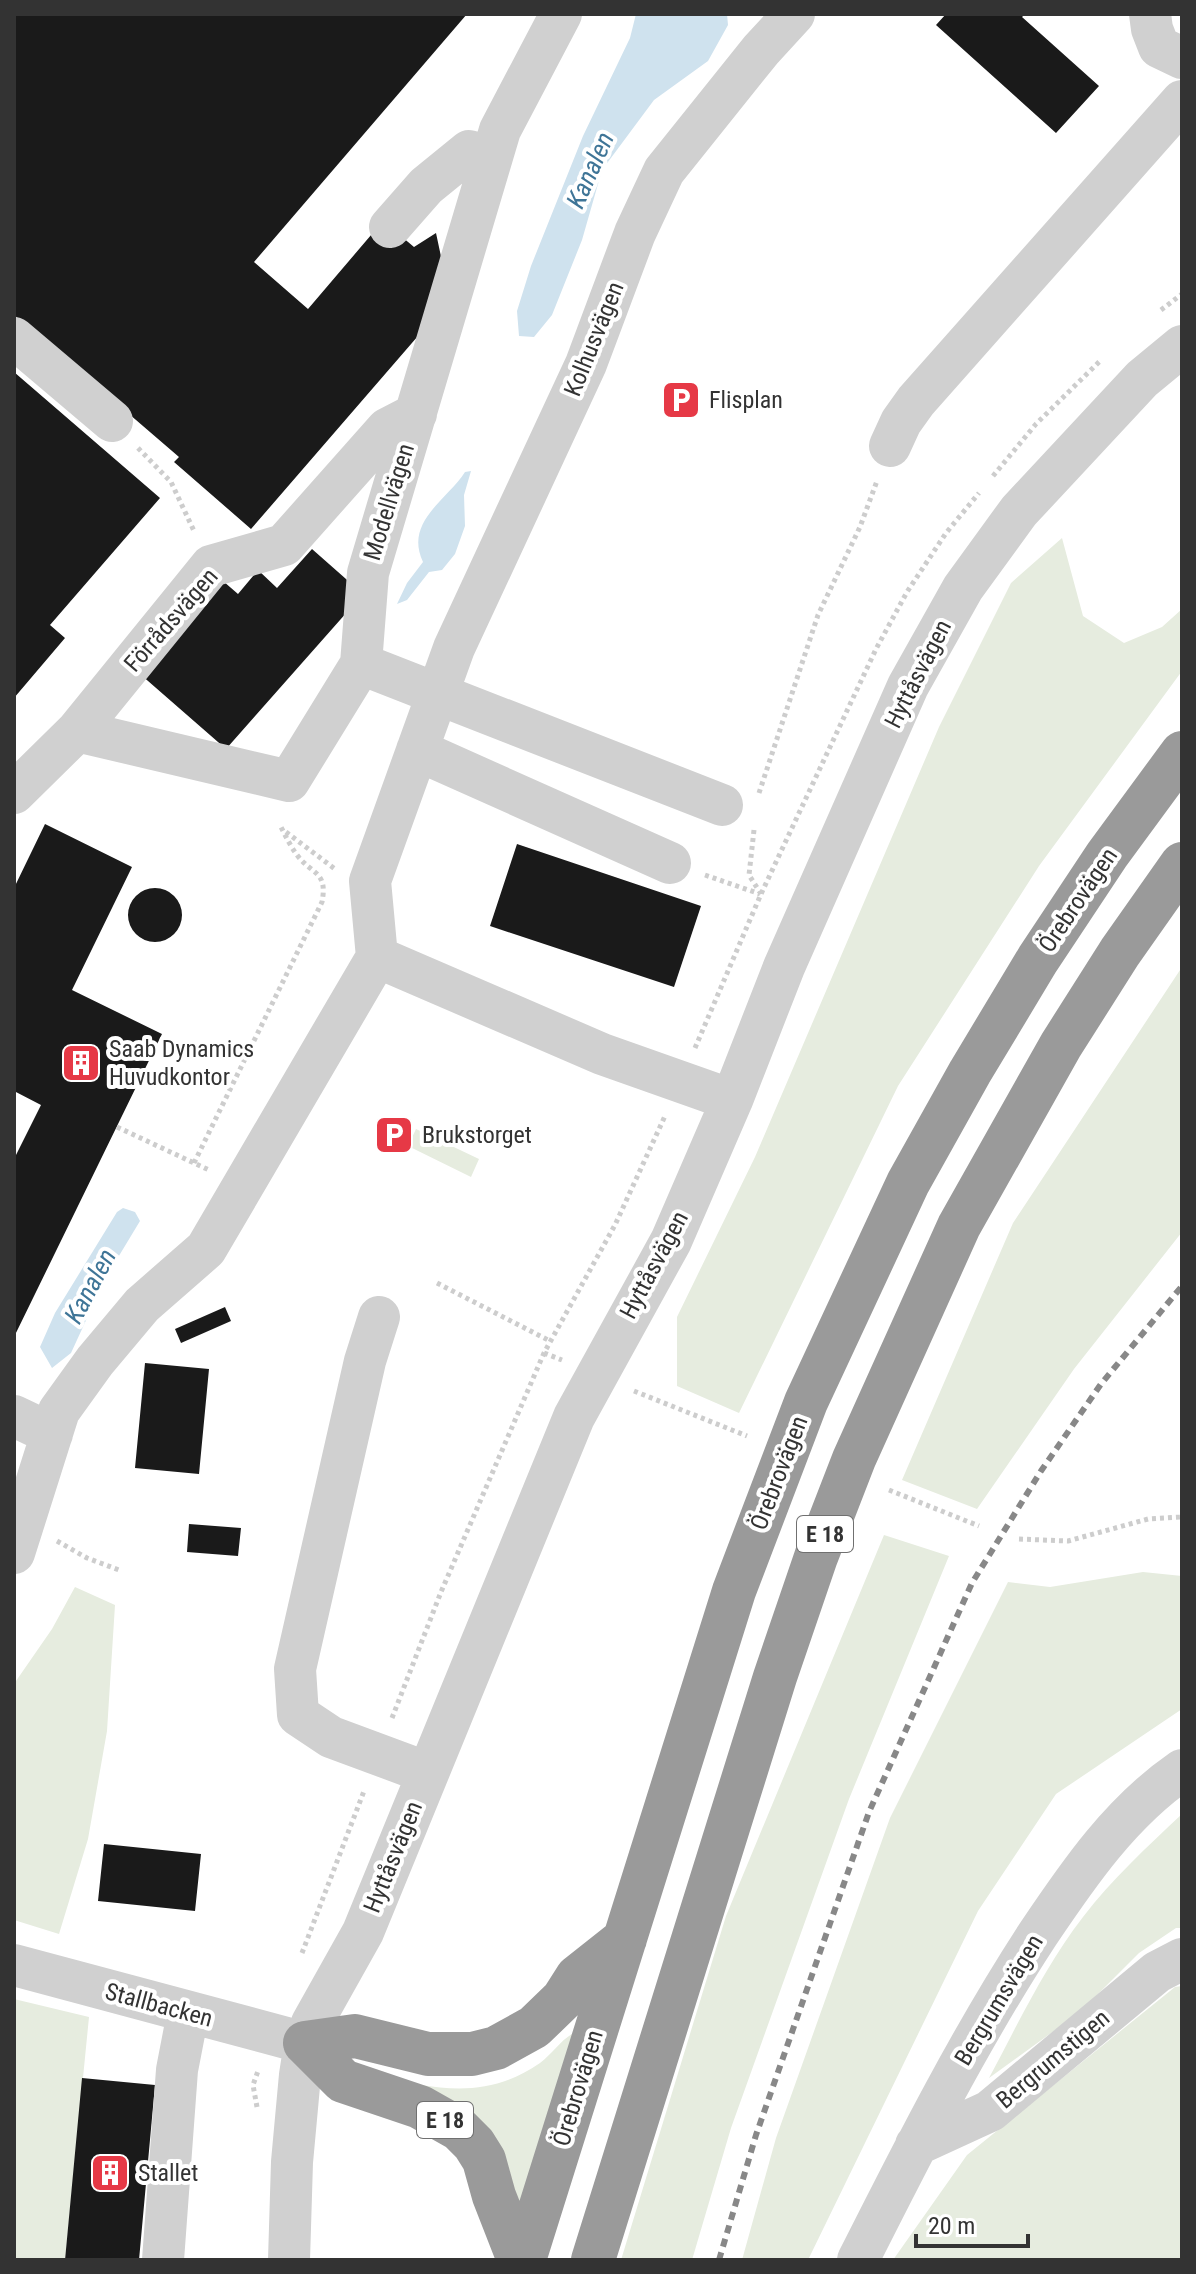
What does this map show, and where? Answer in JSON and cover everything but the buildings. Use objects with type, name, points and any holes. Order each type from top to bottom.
[{"type":"highway","name":"Örebrovägen","points":[[521,2260],[734,1591],[806,1402],[908,1183],[970,1072],[1038,959],[1107,855],[1182,753]]},
{"type":"highway","name":"E 18","points":[[593,2260],[775,1677],[854,1459],[959,1226],[1061,1045],[1120,952],[1182,864]]},
{"type":"highway","points":[[288,2039],[355,2036],[428,2054],[472,2054],[496,2048],[534,2027],[563,1999],[577,1977],[625,1939]]},
{"type":"highway","name":"E 18","points":[[288,2039],[343,2081],[420,2107],[459,2129],[484,2160],[494,2196],[521,2260]]},
{"type":"street","name":"Modellvägen","points":[[289,781],[361,664],[368,573],[500,130],[561,14]]},
{"type":"street","name":"Kolhusvägen","points":[[370,881],[436,693],[465,653],[586,364],[646,239],[664,171],[761,50],[794,14]]},
{"type":"street","points":[[1150,14],[1159,47],[1182,58]]},
{"type":"street","points":[[890,446],[901,422],[916,401],[1182,101]]},
{"type":"street","points":[[390,227],[426,186],[469,151],[492,157]]},
{"type":"street","points":[[14,338],[112,421]]},
{"type":"street","name":"Hyttåsvägen","points":[[289,2260],[292,2162],[288,2039],[312,2023],[363,1932],[574,1417],[671,1241],[732,1100],[784,967],[908,686],[963,588],[1019,511],[1142,379],[1182,346]]},
{"type":"street","name":"Förrådsvägen","points":[[14,793],[77,731],[211,566],[284,545],[387,429],[416,414]]},
{"type":"street","points":[[361,664],[744,811]]},
{"type":"street","points":[[77,731],[289,781]]},
{"type":"street","points":[[417,750],[670,863]]},
{"type":"street","points":[[14,1553],[56,1423],[95,1361],[142,1305],[206,1249],[377,957],[370,881]]},
{"type":"street","points":[[377,957],[602,1054],[732,1100]]},
{"type":"street","points":[[379,1317],[365,1361],[295,1669],[298,1715],[331,1737],[428,1773]]},
{"type":"street","points":[[14,1416],[56,1423]]},
{"type":"street","name":"Bergrumsvägen","points":[[858,2260],[943,2092],[1071,1885],[1120,1823],[1182,1770]]},
{"type":"street","name":"Bergrumstigen","points":[[916,2145],[990,2111],[1157,1972],[1182,1959]]},
{"type":"street","name":"Stallbacken","points":[[14,1965],[288,2039]]},
{"type":"street","points":[[163,2260],[177,2070],[188,2013]]},
{"type":"path","points":[[1157,313],[1182,294]]},
{"type":"path","points":[[299,1961],[441,1592],[544,1353],[615,1225],[827,750],[907,592],[946,533],[1036,424],[1110,353]]},
{"type":"path","points":[[761,894],[749,875],[744,811],[818,615],[860,527],[890,446]]},
{"type":"path","points":[[171,482],[211,566]]},
{"type":"path","points":[[194,1163],[322,902],[324,885],[320,875],[299,858],[281,827],[275,808],[289,781]]},
{"type":"path","points":[[281,827],[330,868],[370,881]]},
{"type":"path","points":[[670,863],[761,894]]},
{"type":"path","points":[[117,1127],[242,1187]]},
{"type":"path","points":[[437,1283],[550,1341]]},
{"type":"path","points":[[544,1353],[747,1436]]},
{"type":"path","points":[[889,1490],[979,1526]]},
{"type":"path","points":[[1019,1539],[1068,1541],[1148,1519],[1182,1517]]},
{"type":"path","points":[[87,1558],[119,1570]]},
{"type":"path","points":[[261,2116],[254,2102],[253,2085],[288,2039]]},
{"type":"shaded area","points":[[1062,538],[1083,616],[1124,643],[1162,627],[1182,609],[1182,671],[1039,866],[898,1086],[739,1413],[677,1386],[677,1317],[755,1157],[939,727],[1011,583]]},
{"type":"shaded area","points":[[1182,967],[1182,1232],[1074,1369],[977,1509],[902,1480],[1013,1223]]},
{"type":"shaded area","points":[[416,1129],[479,1159],[471,1177],[408,1146]]},
{"type":"shaded area","points":[[884,1535],[949,1556],[849,1799],[731,2128],[692,2260],[621,2260],[726,1916]]},
{"type":"shaded area","points":[[1143,1572],[1182,1576],[1182,1709],[1056,1794],[978,1911],[808,2260],[742,2260],[776,2138],[890,1818],[1008,1582],[1050,1587]]},
{"type":"shaded area","points":[[75,1587],[115,1605],[107,1731],[88,1839],[59,1934],[14,1920],[14,1700],[16,1681],[52,1629]]},
{"type":"shaded area","points":[[1182,1814],[1182,1928],[1176,1928],[1139,1953],[1080,2012],[989,2078],[1069,1936],[1118,1876]]},
{"type":"shaded area","points":[[1182,1986],[1182,2260],[893,2260],[967,2155],[1175,1987]]},
{"type":"shaded area","points":[[14,1999],[89,2017],[65,2260],[14,2260]]},
{"type":"shaded area","points":[[572,2034],[574,2036],[520,2213],[509,2169],[379,2077],[442,2088],[481,2087],[520,2075],[540,2063]]},
{"type":"water","name":"Kanalen","points":[[636,14],[727,14],[728,25],[708,61],[654,100],[602,170],[582,240],[552,315],[534,337],[519,336],[517,311],[531,266],[583,136],[630,38]]},
{"type":"water","points":[[471,471],[464,495],[465,526],[455,554],[442,570],[429,572],[407,600],[397,604],[407,583],[423,562],[419,535],[423,523],[465,472]]},
{"type":"water","name":"Kanalen","points":[[123,1208],[135,1212],[140,1221],[105,1279],[71,1353],[52,1368],[40,1347],[55,1313],[117,1212]]},
{"type":"railway","points":[[719,2260],[756,2135],[869,1812],[972,1583],[1041,1471],[1101,1384],[1182,1286]]},
{"type":"place","name":"Flisplan","points":[[681,400]]},
{"type":"place","name":"Saab Dynamics Huvudkontor","points":[[81,1063]]},
{"type":"place","name":"Brukstorget","points":[[394,1135]]},
{"type":"place","name":"Stallet","points":[[110,2173]]}]
